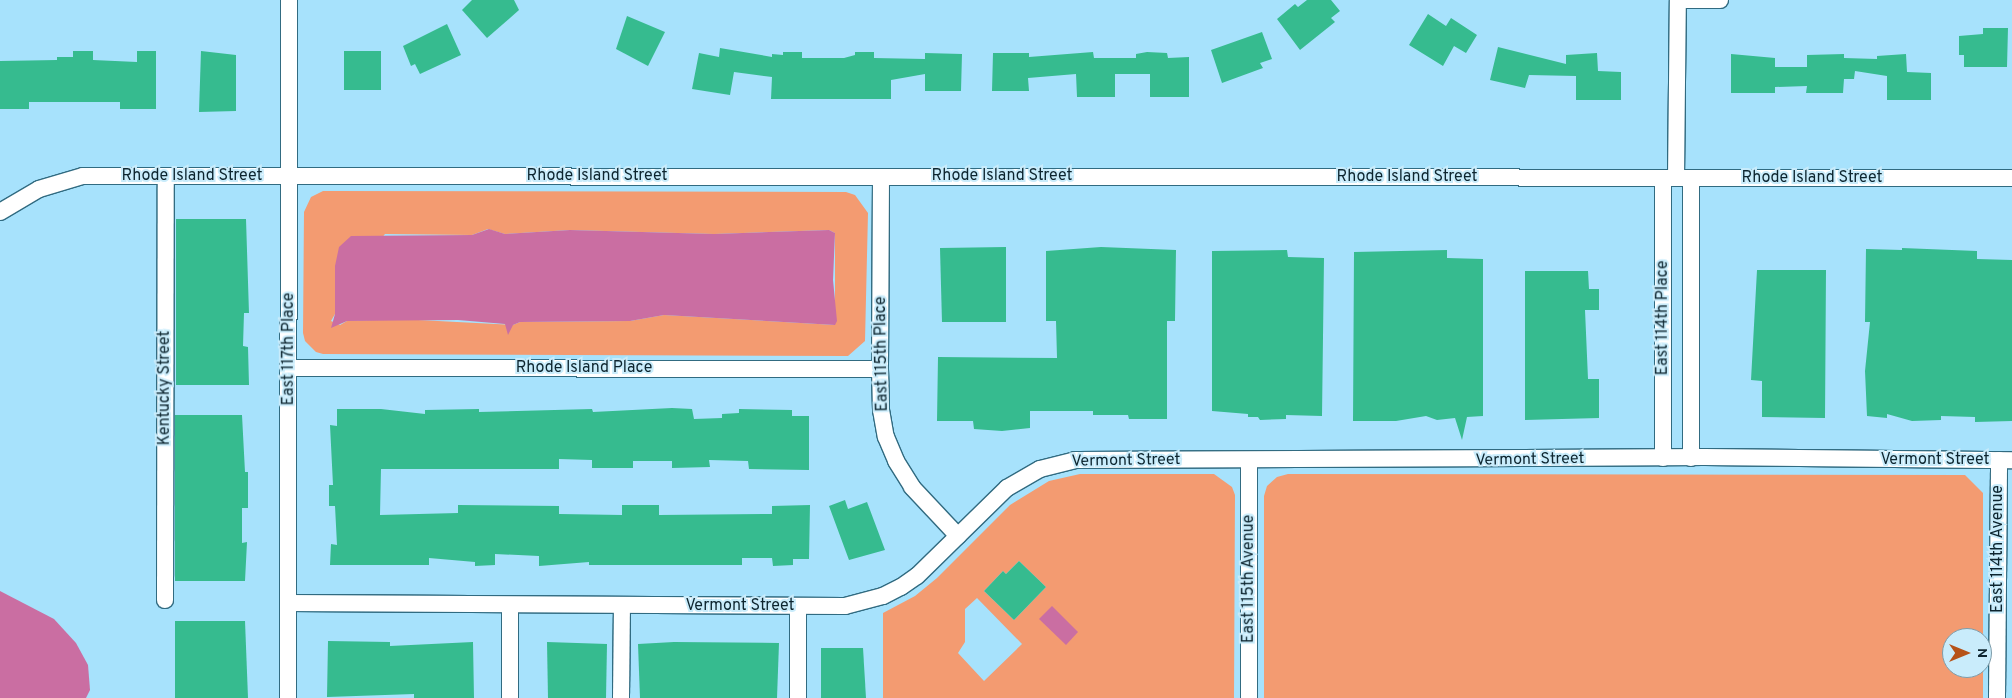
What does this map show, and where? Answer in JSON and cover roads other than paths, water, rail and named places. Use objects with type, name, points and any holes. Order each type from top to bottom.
[{"type":"street","name":"East 117th Place","points":[[288,698],[289,0]]},
{"type":"street","name":"East 114th Place","points":[[1663,458],[1677,178],[1678,0]]},
{"type":"street","points":[[1686,0],[1720,0]]},
{"type":"street","name":"Rhode Island Street","points":[[0,212],[39,189],[83,176],[2012,178]]},
{"type":"street","name":"Kentucky Street","points":[[165,600],[166,176]]},
{"type":"street","name":"East 115th Place","points":[[881,176],[881,410],[896,461],[912,487],[958,536]]},
{"type":"street","name":"East 114th Place","points":[[1677,178],[1691,458]]},
{"type":"street","name":"Rhode Island Place","points":[[289,368],[880,369]]},
{"type":"street","name":"Vermont Street","points":[[288,603],[510,606],[845,606],[883,596],[917,576],[1008,488],[1040,469],[1075,460],[1691,458],[2005,460]]},
{"type":"street","name":"East 115th Avenue","points":[[1249,460],[1249,698]]},
{"type":"street","name":"East 114th Avenue","points":[[1997,698],[2005,460]]},
{"type":"street","points":[[510,606],[510,698]]},
{"type":"street","points":[[621,698],[622,606]]},
{"type":"street","points":[[798,606],[798,698]]}]
